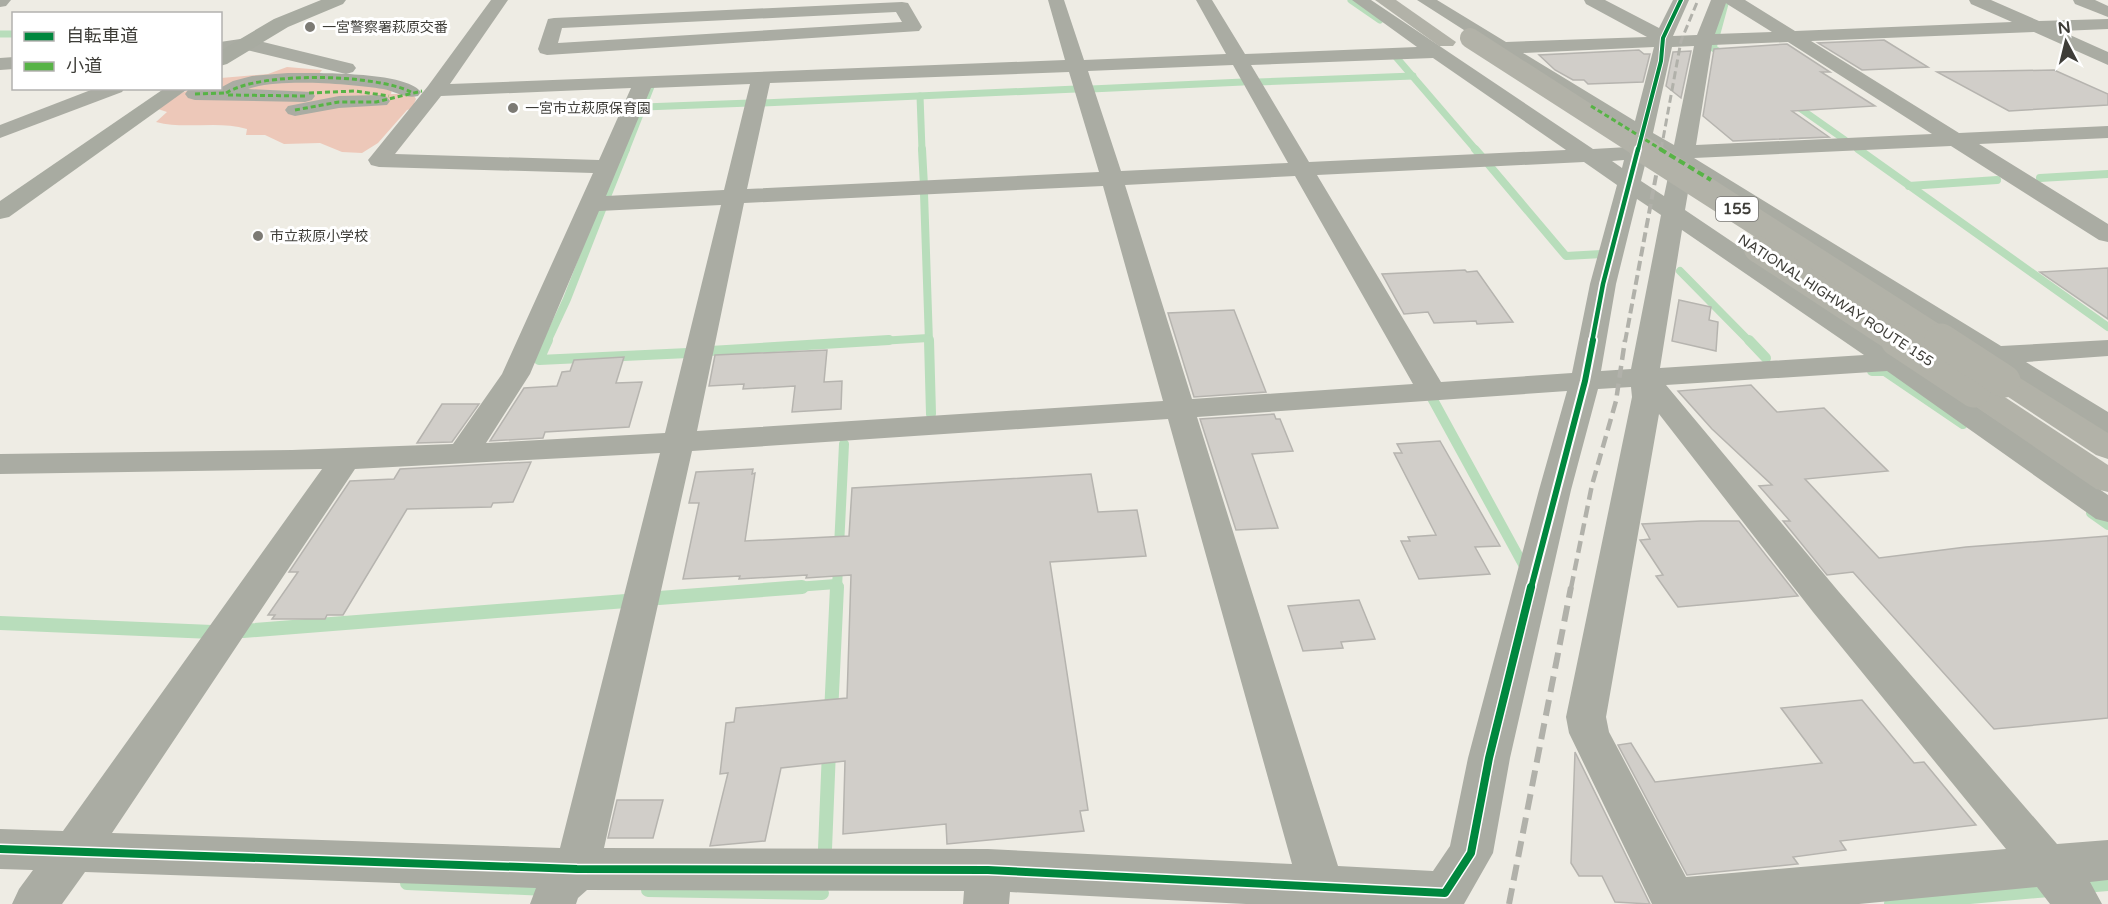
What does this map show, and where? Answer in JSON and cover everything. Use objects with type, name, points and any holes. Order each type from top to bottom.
[{"type":"highway","name":"NATIONAL HIGHWAY ROUTE 155","points":[[1384,0],[2108,481]]},
{"type":"highway","name":"NATIONAL HIGHWAY ROUTE 155","points":[[1409,0],[1450,44],[2000,368],[2108,448]]},
{"type":"main road","points":[[222,58],[244,35],[281,23],[337,0]]},
{"type":"main road","points":[[0,212],[187,91]]},
{"type":"street","points":[[500,0],[421,91],[379,160],[607,167]]},
{"type":"street","points":[[1056,0],[1112,179],[1178,409],[1321,886]]},
{"type":"street","points":[[1204,0],[1431,390]]},
{"type":"street","points":[[1360,0],[1450,44],[1542,123],[1590,155]]},
{"type":"street","points":[[1425,0],[1503,48],[1635,156],[1673,212],[2108,511]]},
{"type":"street","points":[[1592,0],[1664,40]]},
{"type":"street","points":[[0,849],[75,850],[565,887],[1321,886],[1377,896],[1444,893],[1471,854],[1491,748],[1555,490],[1585,381],[1603,284],[1664,40],[1680,0]]},
{"type":"street","points":[[1719,0],[1704,40],[1682,155],[1644,376],[1647,397],[1586,717],[1589,733],[1674,900],[2108,860]]},
{"type":"street","points":[[1733,0],[2108,235]]},
{"type":"street","points":[[1977,0],[2108,59]]},
{"type":"street","points":[[2081,0],[2108,12]]},
{"type":"street","points":[[902,7],[913,27],[723,39],[547,49],[554,23],[730,8],[902,7]]},
{"type":"street","points":[[711,79],[730,8]]},
{"type":"street","points":[[1503,48],[2108,24]]},
{"type":"street","points":[[222,47],[244,35],[421,91]]},
{"type":"street","points":[[187,91],[226,93],[299,104],[376,102],[421,91],[1238,59],[1450,44]]},
{"type":"street","points":[[565,887],[680,441],[761,78]]},
{"type":"street","points":[[226,93],[254,81],[324,80],[378,83],[421,91]]},
{"type":"street","points":[[299,104],[324,80]]},
{"type":"street","points":[[463,454],[516,374],[644,82]]},
{"type":"street","points":[[0,132],[110,90]]},
{"type":"street","points":[[590,204],[1590,155],[1682,155],[2108,132]]},
{"type":"street","points":[[1682,155],[2000,368],[2108,425]]},
{"type":"street","points":[[2000,368],[2108,348]]},
{"type":"street","points":[[0,464],[463,454],[1178,409],[1644,376],[1893,362]]},
{"type":"street","points":[[1644,376],[1826,602],[2079,904]]},
{"type":"street","points":[[34,904],[75,850],[347,457]]},
{"type":"shaded area","points":[[287,67],[322,70],[319,74],[392,89],[391,94],[413,94],[416,99],[414,104],[423,106],[407,110],[378,143],[362,153],[342,152],[320,143],[284,144],[265,135],[246,135],[247,129],[236,126],[179,125],[156,122],[167,112],[158,109],[181,93],[193,90],[222,90],[222,78],[268,74]]},
{"type":"building","points":[[1884,40],[1928,67],[1862,70],[1818,43]]},
{"type":"building","points":[[1787,44],[1830,72],[1821,72],[1875,106],[1792,111],[1829,137],[1733,141],[1703,116],[1714,49]]},
{"type":"building","points":[[1639,50],[1644,54],[1650,54],[1643,82],[1588,84],[1584,80],[1573,80],[1555,70],[1539,55]]},
{"type":"building","points":[[1691,51],[1681,98],[1666,86],[1673,52]]},
{"type":"building","points":[[2054,70],[2108,94],[2108,105],[2009,111],[1937,72]]},
{"type":"building","points":[[2108,268],[2108,319],[2040,272]]},
{"type":"building","points":[[1465,270],[1467,272],[1477,271],[1513,322],[1434,323],[1428,312],[1404,314],[1382,274]]},
{"type":"building","points":[[1679,300],[1711,307],[1709,320],[1718,322],[1716,351],[1672,341]]},
{"type":"building","points":[[1234,310],[1266,392],[1194,397],[1168,313]]},
{"type":"building","points":[[827,350],[824,382],[842,381],[841,409],[792,412],[795,386],[743,389],[744,384],[709,386],[715,355]]},
{"type":"building","points":[[624,357],[616,383],[642,382],[629,427],[545,432],[543,438],[490,441],[524,388],[557,386],[562,372],[570,371],[574,360]]},
{"type":"building","points":[[1751,385],[1777,412],[1824,408],[1888,471],[1805,479],[1879,558],[1966,547],[2108,536],[2108,718],[1994,729],[1853,572],[1827,575],[1783,521],[1790,521],[1759,486],[1772,485],[1712,429],[1678,391]]},
{"type":"building","points":[[442,404],[479,404],[452,442],[417,443]]},
{"type":"building","points":[[1274,414],[1276,419],[1280,419],[1293,451],[1252,454],[1278,528],[1236,530],[1200,419]]},
{"type":"building","points":[[1440,441],[1500,546],[1475,547],[1490,574],[1419,579],[1401,541],[1410,541],[1408,537],[1436,535],[1394,453],[1402,453],[1397,444]]},
{"type":"building","points":[[531,462],[513,502],[493,503],[491,507],[407,509],[343,615],[327,615],[325,619],[272,619],[275,615],[268,615],[298,572],[289,572],[350,481],[394,479],[400,469]]},
{"type":"building","points":[[753,469],[752,474],[755,473],[745,541],[849,536],[852,488],[1091,474],[1098,512],[1137,510],[1146,556],[1050,562],[1088,810],[1080,811],[1084,831],[947,844],[946,824],[843,834],[845,761],[781,768],[765,841],[710,846],[728,773],[720,774],[726,723],[734,722],[736,708],[847,698],[851,575],[806,578],[807,575],[739,579],[740,576],[683,579],[699,503],[689,503],[696,472]]},
{"type":"building","points":[[1739,521],[1798,596],[1678,607],[1656,576],[1663,575],[1640,540],[1650,539],[1642,524]]},
{"type":"building","points":[[1359,600],[1375,639],[1341,642],[1343,648],[1303,651],[1288,606]]},
{"type":"building","points":[[1862,700],[1914,763],[1924,762],[1976,825],[1840,841],[1846,850],[1793,857],[1798,864],[1687,875],[1618,745],[1631,743],[1655,782],[1822,763],[1781,708]]},
{"type":"building","points":[[1575,752],[1650,904],[1615,902],[1602,876],[1579,876],[1571,863]]},
{"type":"building","points":[[617,800],[663,800],[653,838],[608,838]]},
{"type":"waterway","points":[[1351,0],[1380,20]]},
{"type":"waterway","points":[[1726,0],[1713,48],[1727,57]]},
{"type":"waterway","points":[[0,34],[12,34]]},
{"type":"waterway","points":[[1396,57],[1412,76]]},
{"type":"waterway","points":[[1258,82],[1412,76]]},
{"type":"waterway","points":[[1412,76],[1476,150]]},
{"type":"waterway","points":[[1091,89],[1243,82]]},
{"type":"waterway","points":[[626,150],[652,84]]},
{"type":"waterway","points":[[763,103],[1076,89]]},
{"type":"waterway","points":[[920,96],[922,150]]},
{"type":"waterway","points":[[1791,102],[1845,140]]},
{"type":"waterway","points":[[644,107],[750,103]]},
{"type":"waterway","points":[[606,199],[626,149]]},
{"type":"waterway","points":[[922,149],[924,186]]},
{"type":"waterway","points":[[1475,149],[1482,157]]},
{"type":"waterway","points":[[1858,149],[1910,186]]},
{"type":"waterway","points":[[1489,165],[1566,256],[1602,254]]},
{"type":"waterway","points":[[2040,178],[2108,174]]},
{"type":"waterway","points":[[1910,186],[1997,180]]},
{"type":"waterway","points":[[1910,186],[2108,327]]},
{"type":"waterway","points":[[924,193],[929,342]]},
{"type":"waterway","points":[[547,342],[567,299],[603,207]]},
{"type":"waterway","points":[[1680,271],[1750,342]]},
{"type":"waterway","points":[[864,342],[928,338]]},
{"type":"waterway","points":[[548,340],[539,360],[688,353]]},
{"type":"waterway","points":[[710,351],[889,340]]},
{"type":"waterway","points":[[929,340],[931,414]]},
{"type":"waterway","points":[[1749,340],[1766,358]]},
{"type":"waterway","points":[[1872,371],[1885,371],[1963,424]]},
{"type":"waterway","points":[[1432,398],[1525,568],[1524,572]]},
{"type":"waterway","points":[[837,588],[844,444]]},
{"type":"waterway","points":[[2091,513],[2108,525]]},
{"type":"waterway","points":[[783,588],[836,584]]},
{"type":"waterway","points":[[659,598],[802,587]]},
{"type":"waterway","points":[[831,714],[837,587]]},
{"type":"waterway","points":[[243,631],[626,601]]},
{"type":"waterway","points":[[0,623],[212,632]]},
{"type":"waterway","points":[[825,849],[829,750]]},
{"type":"waterway","points":[[407,883],[547,889]]},
{"type":"waterway","points":[[2084,886],[2108,884]]},
{"type":"waterway","points":[[648,890],[822,893]]},
{"type":"waterway","points":[[1891,904],[2049,890]]},
{"type":"railway","points":[[1661,150],[1681,41],[1698,0]]},
{"type":"railway","points":[[1625,342],[1661,149]]},
{"type":"railway","points":[[1571,588],[1592,485],[1616,401],[1625,340]]},
{"type":"railway","points":[[1509,904],[1571,587]]},
{"type":"marked path","points":[[305,96],[228,95],[226,93],[256,81],[288,79],[337,79],[384,83],[411,92]]},
{"type":"marked path","points":[[309,93],[355,91],[389,96]]},
{"type":"marked path","points":[[295,110],[339,102],[376,102],[422,91]]},
{"type":"marked path","points":[[195,94],[226,93]]},
{"type":"marked path","points":[[1591,106],[1711,180]]},
{"type":"cycle path","points":[[0,849],[577,869],[988,870],[1445,893],[1471,853],[1489,758],[1555,490],[1585,381],[1603,284],[1661,61],[1663,38],[1681,0]]},
{"type":"place","name":"一宮警察署萩原交番","points":[[310,27]]},
{"type":"place","name":"一宮市立萩原保育園","points":[[513,108]]},
{"type":"place","name":"市立萩原小学校","points":[[258,236]]}]
